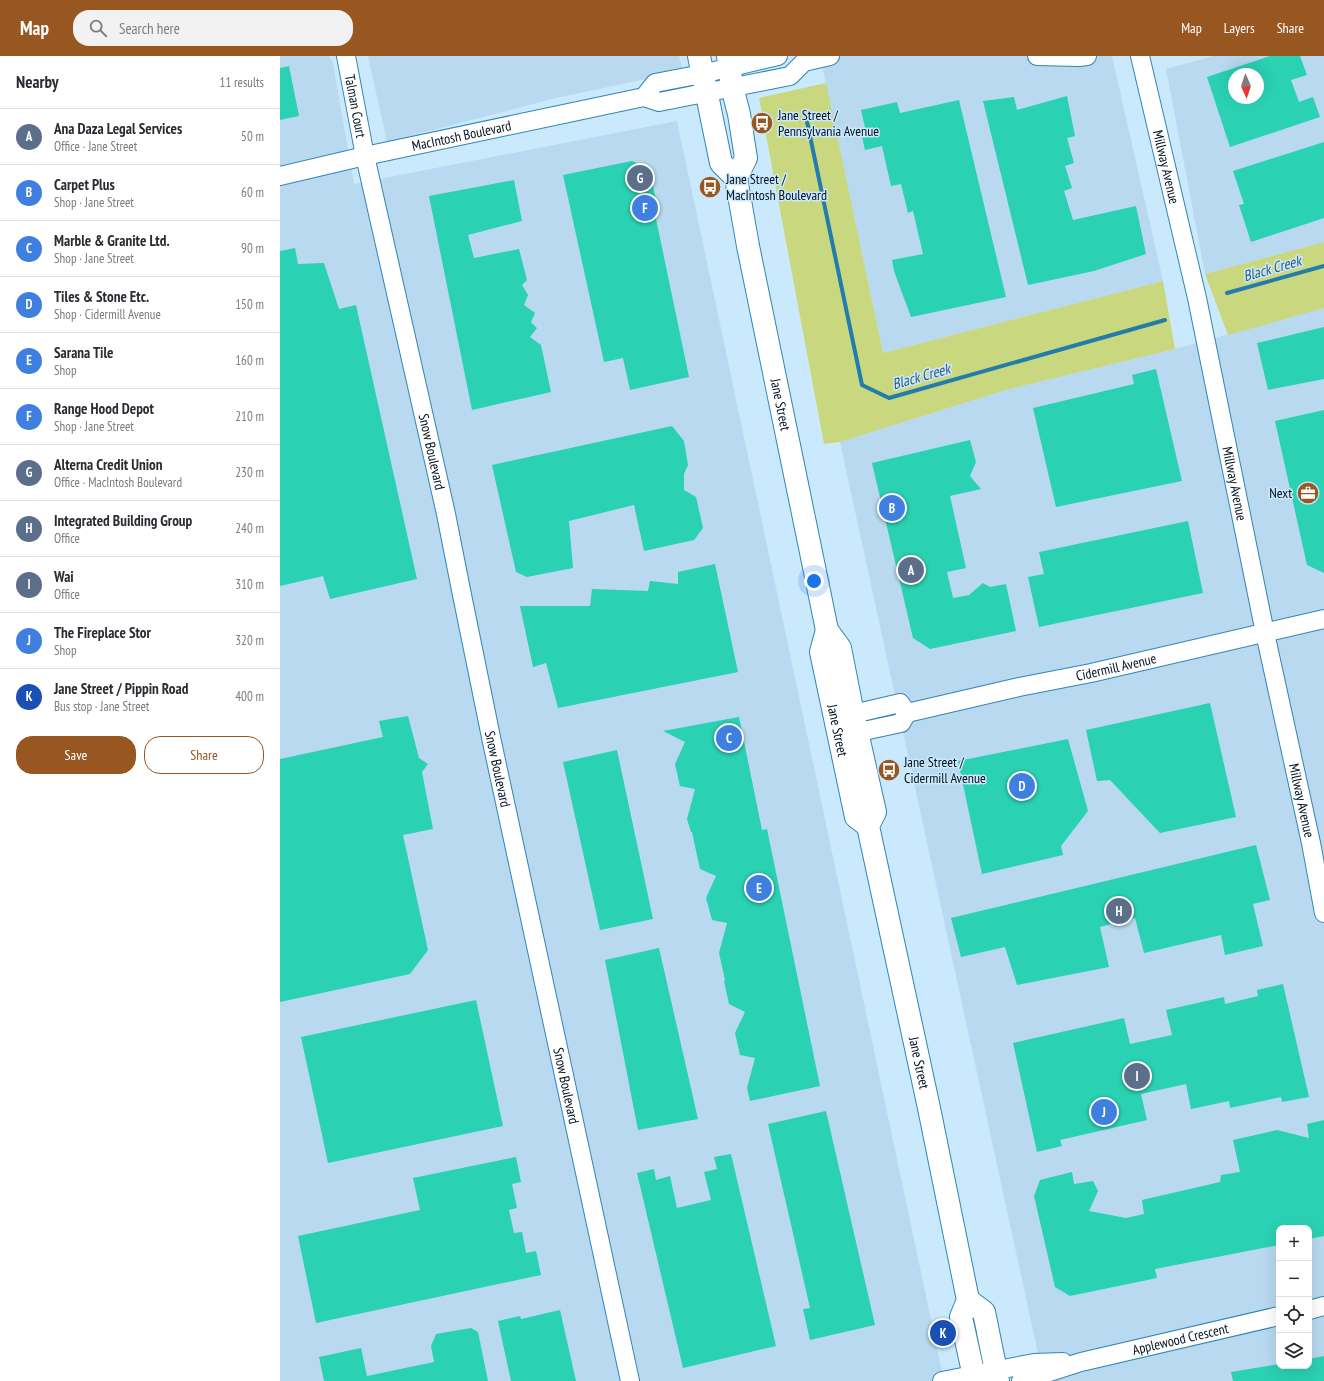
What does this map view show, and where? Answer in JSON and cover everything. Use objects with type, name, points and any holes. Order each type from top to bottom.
[{"type":"main road","points":[[703,74],[721,163],[736,178],[746,158],[730,70]]},
{"type":"main road","name":"Jane Street","points":[[736,178],[748,246],[827,630],[840,648],[849,728],[875,812],[868,826],[968,1300]]},
{"type":"main road","points":[[974,1378],[961,1317],[968,1300],[984,1312],[997,1376]]},
{"type":"street","name":"Talman Court","points":[[346,56],[366,156]]},
{"type":"street","points":[[730,70],[778,56]]},
{"type":"street","points":[[786,56],[804,62],[830,56]]},
{"type":"street","points":[[1037,56],[1087,56]]},
{"type":"street","name":"Millway Avenue","points":[[1140,56],[1197,298],[1311,843],[1324,913]]},
{"type":"street","points":[[730,70],[790,76],[804,62]]},
{"type":"street","name":"MacIntosh Boulevard","points":[[280,176],[366,156],[644,97],[655,83],[730,70]]},
{"type":"street","name":"Snow Boulevard","points":[[366,156],[446,514],[462,599],[630,1381]]},
{"type":"street","name":"Cidermill Avenue","points":[[849,728],[901,723],[907,713],[1019,687],[1091,673],[1324,619]]},
{"type":"street","points":[[1312,1309],[1324,1306]]},
{"type":"street","name":"Applewood Crescent","points":[[1021,1381],[1081,1362],[1276,1317]]},
{"type":"street","name":"Applewood Crescent","points":[[942,1381],[997,1376],[1034,1363],[1081,1362]]},
{"type":"shaded area","points":[[280,56],[329,56],[333,63],[354,184],[677,121],[944,1381],[280,1381]]},
{"type":"shaded area","points":[[368,56],[679,56],[682,67],[679,72],[556,98],[387,142]]},
{"type":"shaded area","points":[[820,56],[1112,56],[1163,281],[883,353]]},
{"type":"shaded area","points":[[1214,56],[1324,56],[1324,242],[1205,274],[1166,69]]},
{"type":"shaded area","points":[[1324,308],[1324,1381],[1044,1381],[840,442],[1006,390],[1175,349]]},
{"type":"green space","points":[[826,83],[883,353],[1163,281],[1175,349],[1006,390],[840,442],[824,444],[759,98]]},
{"type":"green space","points":[[1324,242],[1324,308],[1228,335],[1205,274]]},
{"type":"building","points":[[1270,56],[1300,56],[1307,75],[1291,80],[1299,102],[1313,97],[1320,117],[1230,147],[1207,77],[1228,70],[1228,104],[1264,104],[1264,68],[1234,68]]},
{"type":"building","points":[[289,66],[299,116],[280,120],[280,68]]},
{"type":"building","points":[[1067,96],[1075,136],[1067,138],[1074,163],[1065,166],[1072,188],[1064,191],[1073,220],[1136,206],[1146,254],[1094,271],[1028,285],[983,101],[1014,97],[1017,110]]},
{"type":"building","points":[[959,100],[1006,297],[911,317],[894,271],[892,260],[923,254],[913,211],[908,213],[901,184],[891,186],[882,146],[865,150],[862,137],[867,136],[861,110],[897,102],[900,113]]},
{"type":"building","points":[[1324,142],[1324,218],[1251,242],[1239,205],[1244,204],[1233,171]]},
{"type":"building","points":[[632,161],[649,168],[659,213],[655,214],[689,377],[630,390],[623,358],[604,362],[563,175]]},
{"type":"building","points":[[514,180],[522,221],[468,235],[474,258],[519,249],[527,280],[522,285],[528,295],[524,305],[535,313],[531,322],[537,328],[530,337],[541,345],[551,392],[472,410],[429,196]]},
{"type":"building","points":[[295,248],[298,264],[324,263],[339,309],[356,305],[417,579],[330,599],[323,576],[280,586],[280,251]]},
{"type":"building","points":[[1324,327],[1324,379],[1268,390],[1257,343]]},
{"type":"building","points":[[1156,369],[1182,481],[1056,507],[1033,408],[1134,384],[1132,375]]},
{"type":"building","name":"Next","points":[[1324,410],[1324,573],[1307,565],[1275,421]]},
{"type":"building","points":[[672,426],[684,441],[688,465],[684,474],[684,490],[696,497],[703,528],[694,540],[644,551],[634,505],[569,521],[573,568],[527,577],[516,572],[492,465]]},
{"type":"building","points":[[970,440],[976,462],[970,476],[981,489],[950,496],[966,568],[947,572],[953,598],[969,595],[983,583],[990,587],[1006,584],[1016,631],[930,649],[913,638],[872,463]]},
{"type":"building","points":[[1188,521],[1203,593],[1039,627],[1028,577],[1044,574],[1039,552]]},
{"type":"building","points":[[715,564],[738,672],[558,708],[546,663],[533,667],[520,606],[590,606],[592,589],[648,591],[650,581],[678,584],[678,572]]},
{"type":"building","points":[[1210,703],[1236,817],[1160,833],[1110,780],[1097,781],[1086,730]]},
{"type":"building","points":[[408,716],[419,758],[428,764],[422,772],[433,829],[403,835],[428,950],[410,974],[280,1002],[280,759],[383,737],[379,721]]},
{"type":"building","points":[[739,717],[762,830],[767,829],[820,1086],[750,1101],[747,1088],[755,1058],[740,1055],[735,1033],[745,1012],[729,1004],[719,953],[727,923],[712,920],[706,898],[716,876],[700,869],[692,832],[687,819],[695,789],[680,786],[675,764],[685,742],[663,731]]},
{"type":"building","points":[[1068,739],[1088,811],[1061,846],[1063,855],[982,874],[958,761]]},
{"type":"building","points":[[617,750],[653,919],[600,930],[563,762]]},
{"type":"building","points":[[1256,845],[1270,900],[1253,904],[1263,946],[1225,955],[1221,935],[1144,953],[1135,918],[1100,927],[1109,967],[1017,985],[1005,947],[961,957],[951,918]]},
{"type":"building","points":[[659,948],[698,1119],[638,1130],[605,960]]},
{"type":"building","points":[[1283,984],[1309,1097],[1282,1102],[1281,1097],[1230,1108],[1229,1101],[1191,1109],[1186,1084],[1141,1094],[1147,1120],[1060,1140],[1062,1146],[1037,1152],[1013,1043],[1124,1018],[1130,1044],[1172,1035],[1166,1010],[1224,997],[1225,1004],[1258,996],[1257,990]]},
{"type":"building","points":[[476,1000],[503,1126],[328,1163],[301,1037]]},
{"type":"building","points":[[826,1111],[875,1325],[810,1340],[803,1309],[810,1308],[768,1124]]},
{"type":"building","points":[[1324,1120],[1324,1236],[1312,1238],[1312,1225],[1276,1225],[1276,1246],[1155,1269],[1157,1278],[1070,1296],[1055,1287],[1034,1196],[1040,1180],[1072,1172],[1074,1184],[1093,1181],[1098,1191],[1089,1211],[1126,1218],[1144,1214],[1142,1200],[1220,1182],[1221,1175],[1240,1172],[1233,1140],[1277,1130],[1309,1138],[1307,1124]]},
{"type":"building","points":[[731,1154],[776,1346],[683,1368],[637,1173],[654,1169],[656,1180],[670,1176],[677,1208],[711,1200],[704,1172],[717,1169],[714,1157]]},
{"type":"building","points":[[516,1157],[521,1182],[512,1184],[517,1208],[509,1210],[514,1233],[522,1232],[526,1253],[536,1251],[541,1275],[316,1323],[298,1236],[420,1210],[413,1178]]},
{"type":"building","points":[[560,1310],[576,1381],[511,1381],[498,1321],[520,1316],[521,1319]]},
{"type":"building","points":[[471,1328],[478,1332],[488,1381],[324,1381],[319,1357],[361,1348],[367,1376],[434,1362],[431,1346],[436,1334]]},
{"type":"building","points":[[1324,1356],[1324,1381],[1233,1381],[1231,1372],[1276,1364],[1276,1369],[1312,1369],[1312,1358]]},
{"type":"waterway","name":"Black Creek","points":[[805,112],[862,385],[889,398],[1165,320]]},
{"type":"waterway","name":"Black Creek","points":[[1227,293],[1324,266]]},
{"type":"place","name":"Jane Street / Pennsylvania Avenue","points":[[762,123]]},
{"type":"place","name":"Alterna Credit Union","points":[[640,178]]},
{"type":"place","name":"Jane Street / MacIntosh Boulevard","points":[[710,187]]},
{"type":"place","name":"Range Hood Depot","points":[[645,208]]},
{"type":"place","name":"Next","points":[[1308,493]]},
{"type":"place","name":"Carpet Plus","points":[[892,508]]},
{"type":"place","name":"Ana Daza Legal Services","points":[[911,570]]},
{"type":"place","name":"Marble & Granite Ltd.","points":[[729,738]]},
{"type":"place","name":"Jane Street / Cidermill Avenue","points":[[889,770]]},
{"type":"place","name":"Tiles & Stone Etc.","points":[[1022,786]]},
{"type":"place","name":"Sarana Tile","points":[[759,888]]},
{"type":"place","name":"Integrated Building Group","points":[[1119,911]]},
{"type":"place","name":"Wai","points":[[1137,1076]]},
{"type":"place","name":"The Fireplace Stor","points":[[1104,1112]]},
{"type":"place","name":"Jane Street / Pippin Road","points":[[943,1333]]}]
